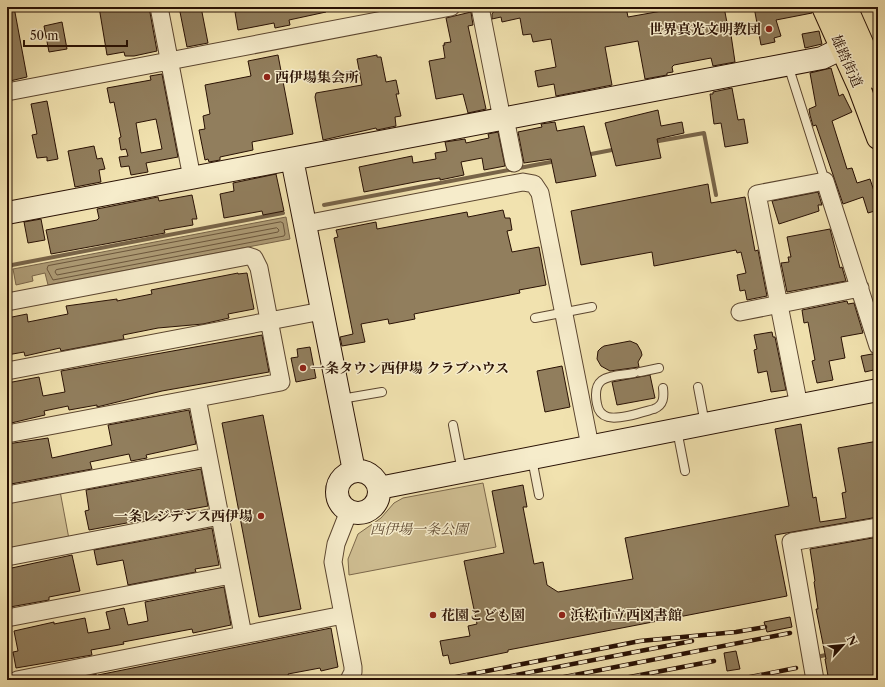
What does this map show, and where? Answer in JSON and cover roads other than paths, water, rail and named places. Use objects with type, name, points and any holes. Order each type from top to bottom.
[{"type":"main road","name":"雄踏街道","points":[[823,7],[862,47],[878,138]]},
{"type":"main road","name":"雄踏街道","points":[[846,7],[862,47],[878,79]]},
{"type":"street","points":[[159,7],[192,178]]},
{"type":"street","points":[[7,92],[451,7]]},
{"type":"street","points":[[480,7],[503,119],[514,163]]},
{"type":"street","points":[[7,214],[822,58],[862,47]]},
{"type":"street","points":[[292,159],[354,471]]},
{"type":"street","points":[[799,406],[757,194],[825,181],[878,346]]},
{"type":"street","points":[[305,224],[529,182],[534,184],[540,193],[590,446]]},
{"type":"street","points":[[7,302],[248,256],[254,258],[260,268],[281,382],[7,434]]},
{"type":"street","points":[[740,312],[860,288]]},
{"type":"street","points":[[7,371],[322,311]]},
{"type":"street","points":[[379,488],[878,390]]},
{"type":"street","points":[[197,398],[243,635]]},
{"type":"street","points":[[7,495],[208,457]]},
{"type":"street","points":[[354,471],[369,473],[377,482],[379,488],[378,500],[370,509],[359,513],[349,511],[339,502],[336,490],[341,478],[354,471]]},
{"type":"street","points":[[349,511],[333,556],[353,667],[353,672],[349,680]]},
{"type":"street","points":[[7,557],[220,516]]},
{"type":"street","points":[[815,680],[791,542],[878,527]]},
{"type":"street","points":[[7,618],[231,575]]},
{"type":"street","points":[[18,680],[343,615]]},
{"type":"lane","points":[[788,64],[825,181]]},
{"type":"lane","points":[[535,318],[592,306]]},
{"type":"lane","points":[[659,368],[605,378],[598,384],[595,393],[596,400],[598,408],[604,415],[612,418],[658,407],[664,400],[663,388]]},
{"type":"lane","points":[[698,387],[705,424]]},
{"type":"lane","points":[[340,400],[382,392]]},
{"type":"lane","points":[[453,425],[462,471]]},
{"type":"lane","points":[[677,430],[685,471]]},
{"type":"lane","points":[[531,458],[539,495]]},
{"type":"water","points":[[286,217],[290,239],[48,285],[45,273],[32,276],[33,281],[16,285],[13,269]]},
{"type":"waterway","points":[[653,142],[704,133],[716,195]]},
{"type":"waterway","points":[[586,155],[617,149]]},
{"type":"waterway","points":[[324,205],[556,161]]},
{"type":"waterway","points":[[12,265],[283,213]]},
{"type":"waterway","points":[[817,657],[830,654]]},
{"type":"railway","points":[[441,680],[640,641],[736,632],[765,627]]},
{"type":"railway","points":[[549,680],[790,633]]},
{"type":"railway","points":[[490,680],[692,641]]},
{"type":"railway","points":[[614,680],[714,661]]},
{"type":"railway","points":[[735,680],[796,668]]},
{"type":"place","name":"世界真光文明教団","points":[[769,29]]},
{"type":"place","name":"西伊場集会所","points":[[267,77]]},
{"type":"place","name":"一条タウン西伊場 クラブハウス","points":[[303,368]]},
{"type":"place","name":"一条レジデンス西伊場","points":[[261,516]]},
{"type":"place","name":"花園こども園","points":[[433,615]]},
{"type":"place","name":"浜松市立西図書館","points":[[562,615]]},
{"type":"park label","name":"西伊場一条公園","points":[[419,529]]}]
